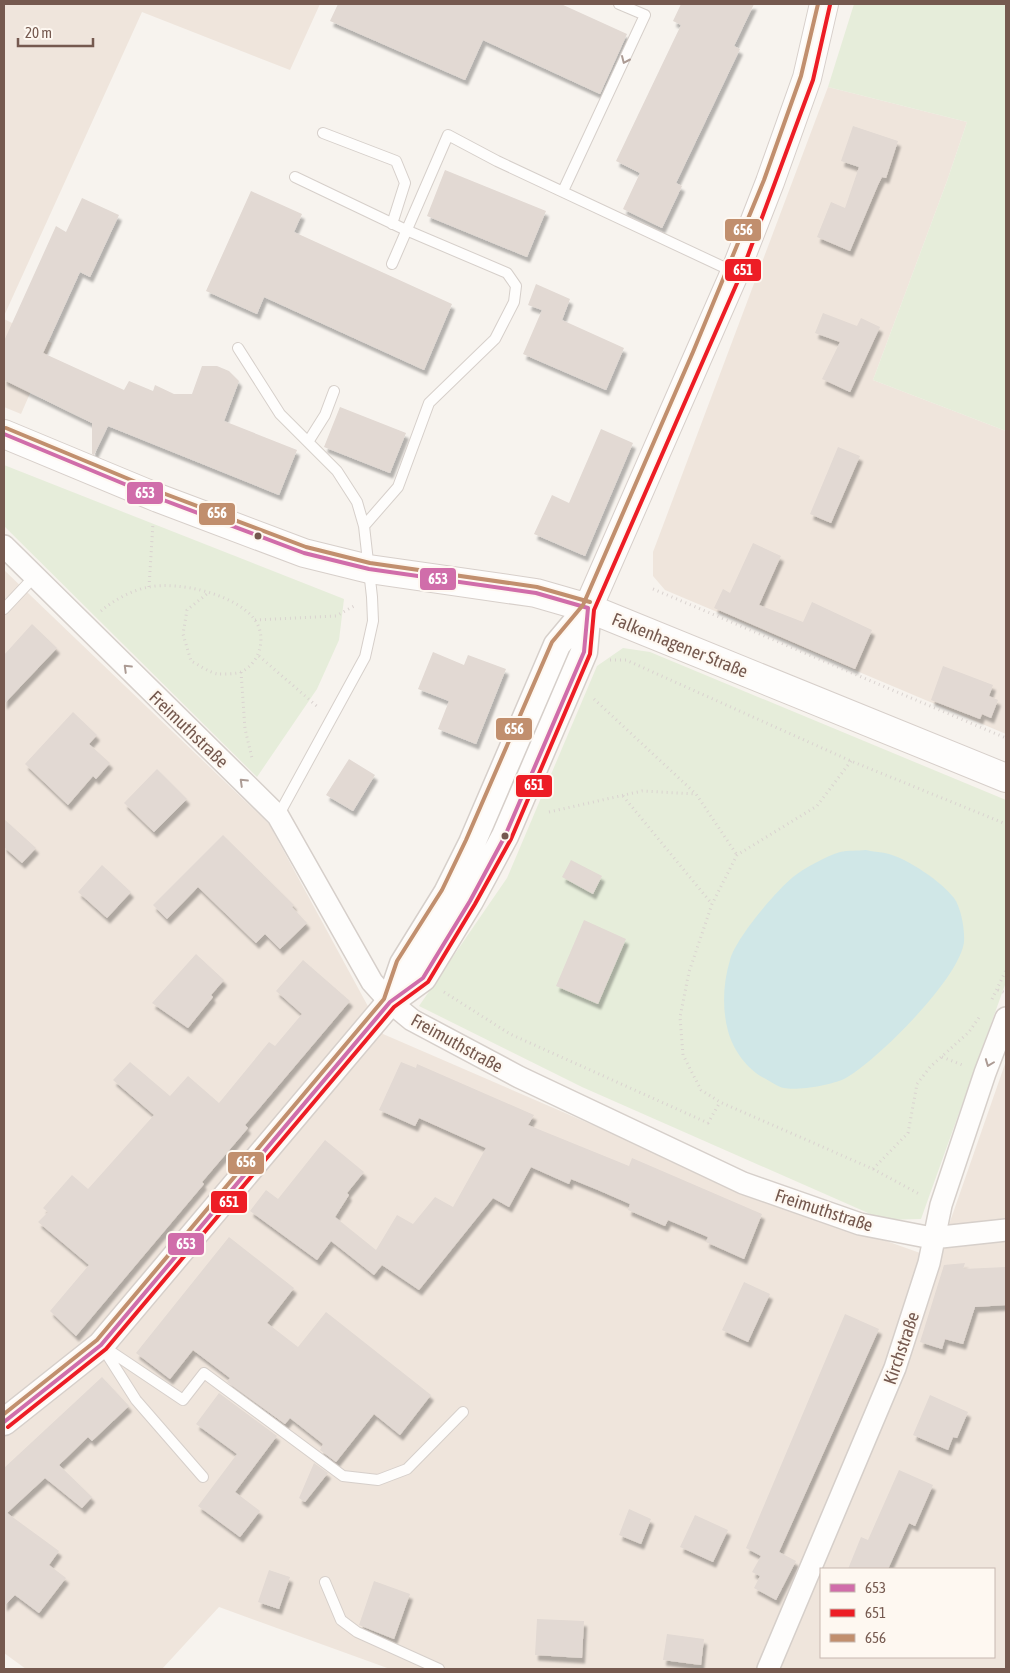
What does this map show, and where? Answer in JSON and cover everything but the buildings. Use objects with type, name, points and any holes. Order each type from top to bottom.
[{"type":"main road","points":[[588,608],[735,272],[807,78],[824,4]]},
{"type":"main road","name":"Falkenhagener Straße","points":[[4,434],[158,498],[304,553],[369,569],[536,593],[588,608],[1006,778]]},
{"type":"street","name":"Freimuthstraße","points":[[4,546],[278,816],[372,982],[390,1002],[412,1020],[519,1077],[743,1183],[860,1224],[932,1238],[1006,1230]]},
{"type":"street","points":[[4,1422],[100,1345],[390,1002],[423,978],[470,901],[505,836],[584,652],[588,608]]},
{"type":"street","name":"Kirchstraße","points":[[768,1669],[896,1368],[929,1263],[932,1238],[941,1205],[985,1073],[1006,1018]]},
{"type":"lane","points":[[563,191],[645,15],[619,4]]},
{"type":"lane","points":[[323,132],[396,160],[405,183],[392,224]]},
{"type":"lane","points":[[392,264],[448,135],[735,272]]},
{"type":"lane","points":[[295,177],[392,224],[507,273],[516,286],[514,302],[495,339],[428,403],[398,487],[364,526]]},
{"type":"lane","points":[[238,348],[280,414],[337,471],[357,502],[364,526],[372,596],[373,621],[365,657],[278,816]]},
{"type":"lane","points":[[308,442],[326,415],[334,392]]},
{"type":"lane","points":[[4,609],[35,576]]},
{"type":"lane","points":[[100,1345],[183,1400],[204,1373],[343,1476],[378,1480],[407,1469],[463,1412]]},
{"type":"lane","points":[[100,1345],[136,1400],[203,1477]]},
{"type":"lane","points":[[326,1582],[341,1620],[357,1632],[439,1669]]},
{"type":"path","points":[[149,587],[153,517]]},
{"type":"path","points":[[84,626],[112,601],[149,587],[183,587],[208,593],[229,599],[255,620],[262,640],[259,656],[241,672],[216,674],[191,661],[183,634],[187,610],[208,593]]},
{"type":"path","points":[[653,589],[1006,738]]},
{"type":"path","points":[[255,620],[336,616],[372,596]]},
{"type":"path","points":[[259,656],[331,718]]},
{"type":"path","points":[[610,660],[626,660],[851,761],[1006,824]]},
{"type":"path","points":[[241,672],[245,729],[254,764]]},
{"type":"path","points":[[594,699],[696,794],[738,855]]},
{"type":"path","points":[[851,761],[817,806],[738,855],[712,904],[689,972],[680,1017],[683,1056],[701,1090],[720,1102],[873,1169],[941,1205]]},
{"type":"path","points":[[549,812],[642,791],[696,794]]},
{"type":"path","points":[[623,796],[712,904]]},
{"type":"path","points":[[988,1004],[998,990],[1006,970]]},
{"type":"path","points":[[436,987],[510,1034],[708,1123],[720,1102]]},
{"type":"path","points":[[998,990],[1006,993]]},
{"type":"path","points":[[873,1169],[908,1133],[917,1084],[930,1067],[969,1032],[983,1011]]},
{"type":"shaded area","points":[[4,4],[320,4],[290,70],[142,12],[4,316]]},
{"type":"shaded area","points":[[828,87],[967,122],[873,380],[1006,431],[1006,734],[665,590],[653,576],[653,552]]},
{"type":"shaded area","points":[[4,319],[52,343],[21,414],[4,407]]},
{"type":"shaded area","points":[[4,570],[269,824],[383,1034],[743,1190],[937,1259],[1006,1061],[1006,1669],[390,1669],[219,1607],[162,1669],[26,1669],[4,1653]]},
{"type":"shaded area","points":[[866,850],[889,854],[915,866],[949,892],[961,913],[964,931],[964,942],[959,958],[933,997],[895,1038],[858,1070],[844,1079],[823,1085],[797,1089],[782,1087],[752,1070],[741,1058],[730,1038],[724,1005],[730,960],[740,940],[757,916],[776,893],[793,877],[822,859],[834,854],[843,851]]},
{"type":"green space","points":[[854,4],[1006,4],[1006,431],[873,380],[967,122],[828,87]]},
{"type":"green space","points":[[4,465],[344,599],[339,640],[317,689],[257,777],[4,526]]},
{"type":"green space","points":[[623,648],[650,652],[1006,800],[1006,982],[921,1219],[884,1220],[582,1087],[419,1006],[507,878],[597,666]]},
{"type":"transit line","name":"656","points":[[4,1414],[97,1340],[384,999],[397,961],[442,890],[466,840],[552,642],[583,605],[693,352],[764,180],[801,76],[818,4]]},
{"type":"transit line","name":"651","points":[[8,1427],[106,1349],[394,1007],[428,982],[475,904],[511,839],[590,654],[594,610],[741,274],[813,80],[830,5]]},
{"type":"transit line","name":"656","points":[[6,428],[160,492],[306,547],[370,563],[537,587],[590,602]]},
{"type":"transit line","name":"653","points":[[4,434],[158,498],[304,553],[369,569],[536,593],[588,608]]},
{"type":"transit line","name":"653","points":[[4,1422],[101,1345],[390,1002],[423,978],[470,901],[505,836],[584,652],[588,608]]}]
